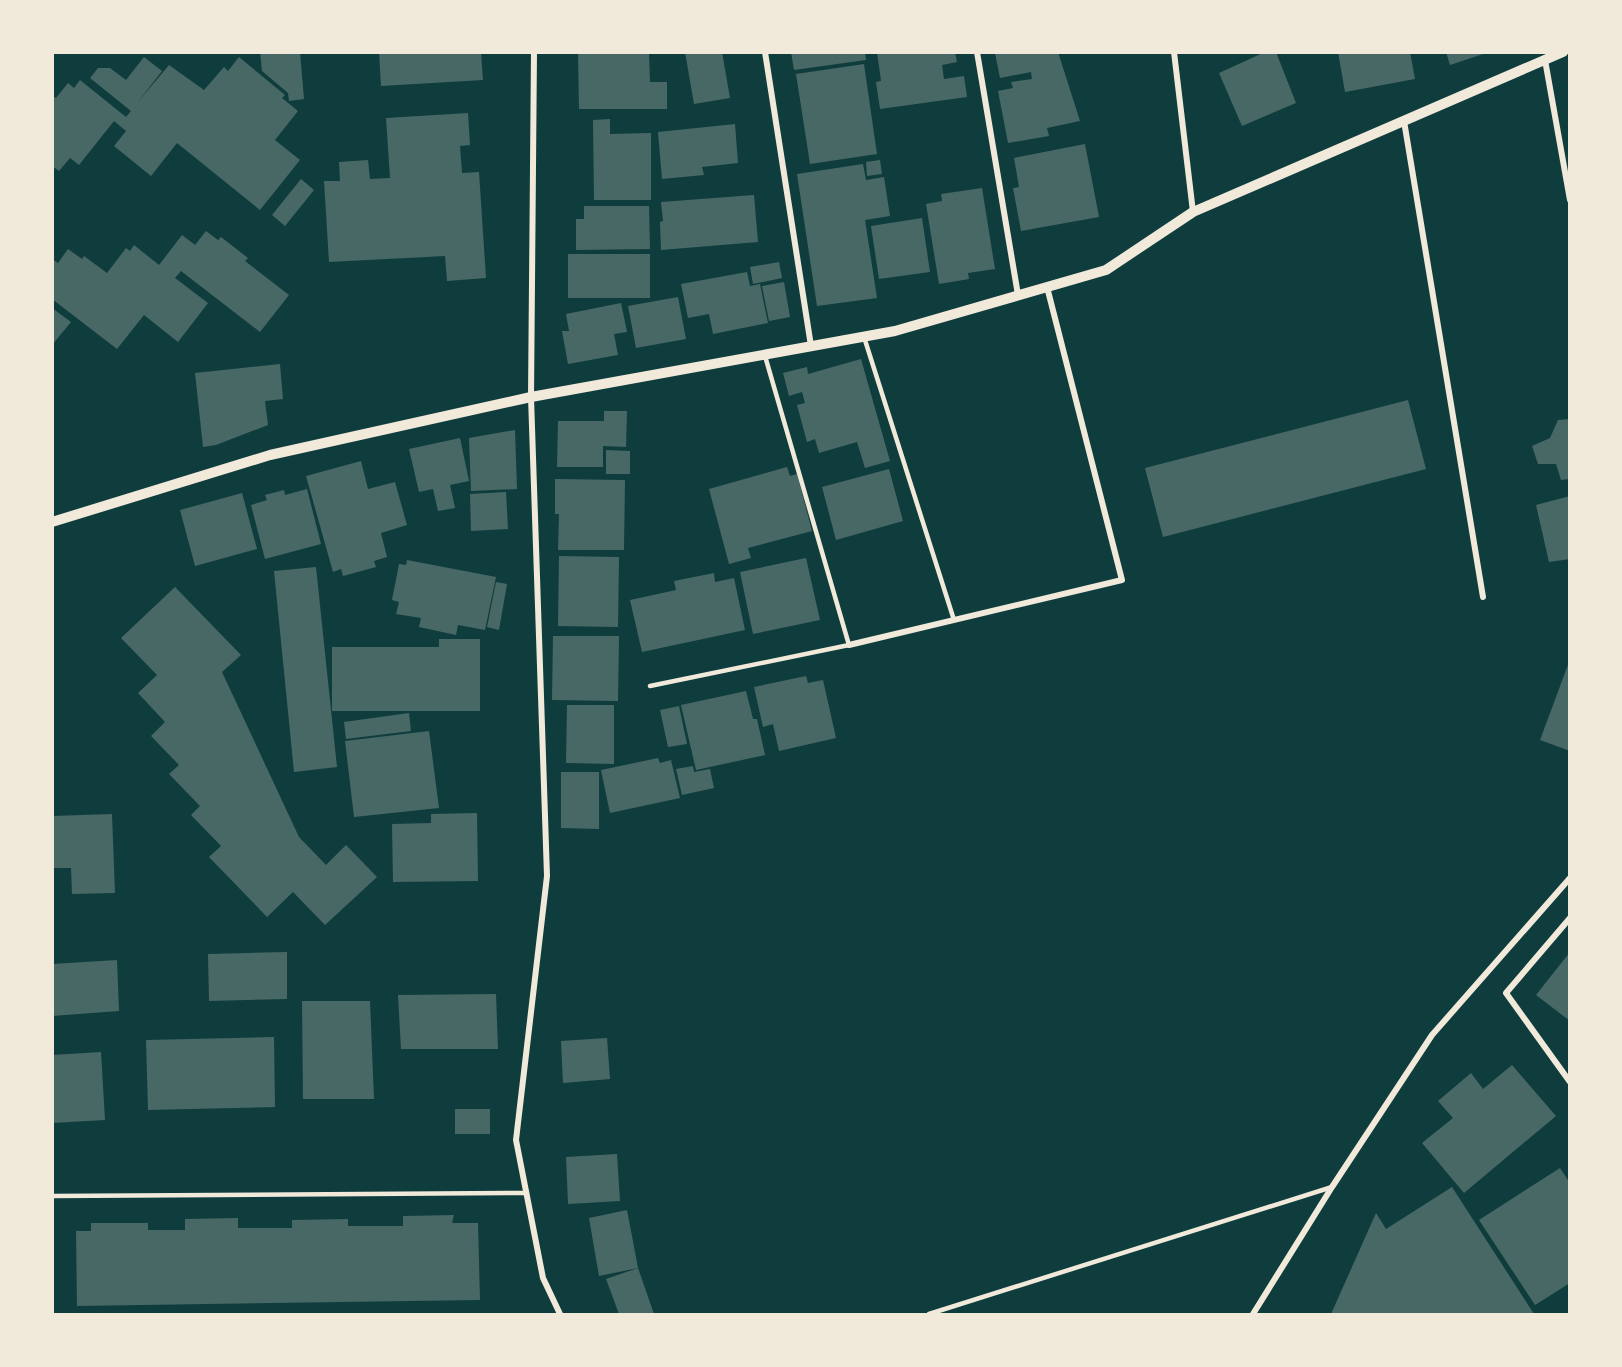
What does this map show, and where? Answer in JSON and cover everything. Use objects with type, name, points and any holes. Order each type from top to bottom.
[{"type":"street","points":[[534,52],[531,397],[547,876],[516,1140],[543,1278],[560,1314]]},
{"type":"street","points":[[765,52],[811,346]]},
{"type":"street","points":[[977,52],[1018,295]]},
{"type":"street","points":[[1174,52],[1193,212]]},
{"type":"street","points":[[52,522],[270,455],[531,397],[895,331],[1106,270],[1193,212],[1563,52]]},
{"type":"street","points":[[1545,60],[1569,200]]},
{"type":"street","points":[[1404,121],[1483,597]]},
{"type":"street","points":[[849,645],[1122,580],[1047,286]]},
{"type":"street","points":[[1253,1314],[1332,1187],[1432,1035],[1569,878]]},
{"type":"street","points":[[1569,918],[1506,993],[1569,1082]]},
{"type":"lane","points":[[864,337],[954,620]]},
{"type":"lane","points":[[650,686],[849,645],[764,354]]},
{"type":"lane","points":[[929,1314],[1332,1187]]},
{"type":"lane","points":[[52,1196],[527,1193]]},
{"type":"building","points":[[260,52],[300,52],[304,99],[289,101],[288,93],[262,71]]},
{"type":"building","points":[[379,52],[481,52],[483,80],[381,86]]},
{"type":"building","points":[[578,52],[649,52],[650,82],[667,82],[667,109],[579,109]]},
{"type":"building","points":[[685,52],[722,52],[730,98],[694,104]]},
{"type":"building","points":[[791,52],[865,52],[866,60],[794,70]]},
{"type":"building","points":[[877,52],[955,52],[957,62],[942,65],[944,79],[964,76],[967,97],[880,109],[876,82],[881,81]]},
{"type":"building","points":[[1058,52],[1080,121],[1047,128],[1049,136],[1008,143],[998,91],[1013,88],[1011,82],[1032,79],[1031,72],[1000,78],[995,53]]},
{"type":"building","points":[[1265,52],[1276,52],[1296,103],[1242,126],[1219,73]]},
{"type":"building","points":[[1338,52],[1410,52],[1415,79],[1345,92]]},
{"type":"building","points":[[1446,52],[1486,52],[1486,53],[1450,65]]},
{"type":"building","points":[[144,57],[162,71],[138,102],[169,65],[204,90],[224,67],[228,71],[239,57],[285,95],[282,98],[298,111],[275,140],[300,160],[260,210],[177,143],[151,176],[114,146],[126,131],[114,121],[79,165],[70,158],[59,171],[52,166],[52,96],[56,98],[68,83],[74,88],[80,80],[126,117],[131,111],[90,78],[98,68],[110,68],[126,80]]},
{"type":"building","points":[[864,64],[877,154],[810,164],[796,74]]},
{"type":"building","points":[[468,113],[470,145],[460,146],[462,173],[479,172],[486,278],[447,281],[445,256],[329,262],[324,181],[340,181],[339,162],[368,160],[370,179],[390,178],[386,118]]},
{"type":"building","points":[[610,119],[610,134],[651,133],[651,200],[594,200],[593,120]]},
{"type":"building","points":[[735,124],[738,163],[702,167],[704,175],[662,179],[658,132]]},
{"type":"building","points":[[1085,144],[1099,217],[1021,231],[1013,188],[1019,187],[1014,158]]},
{"type":"building","points":[[880,160],[882,174],[867,176],[866,162]]},
{"type":"building","points":[[863,164],[866,180],[884,177],[890,216],[865,220],[877,298],[817,306],[797,174]]},
{"type":"building","points":[[301,179],[314,190],[285,226],[272,215]]},
{"type":"building","points":[[982,188],[995,269],[968,273],[969,279],[939,284],[926,204],[942,201],[941,194]]},
{"type":"building","points":[[754,195],[758,242],[661,250],[660,222],[663,221],[661,202]]},
{"type":"building","points":[[584,206],[649,206],[650,249],[576,250],[576,219],[584,219]]},
{"type":"building","points":[[922,218],[930,272],[879,279],[871,226]]},
{"type":"building","points":[[206,231],[218,240],[221,237],[248,258],[245,261],[289,295],[260,332],[181,271],[175,278],[208,303],[178,342],[144,315],[117,349],[52,299],[52,259],[58,263],[68,249],[82,259],[84,256],[107,273],[126,248],[130,251],[134,245],[159,265],[182,235],[195,245]]},
{"type":"building","points":[[568,254],[650,254],[650,298],[568,298]]},
{"type":"building","points":[[779,262],[782,278],[753,284],[750,267]]},
{"type":"building","points":[[747,272],[750,286],[760,284],[768,323],[713,334],[709,314],[688,318],[681,284]]},
{"type":"building","points":[[784,282],[790,317],[769,321],[762,286]]},
{"type":"building","points":[[678,297],[686,339],[636,348],[628,306]]},
{"type":"building","points":[[621,303],[627,332],[614,334],[618,355],[568,364],[562,331],[569,331],[566,314]]},
{"type":"building","points":[[52,308],[71,322],[52,345]]},
{"type":"building","points":[[861,359],[890,461],[865,468],[857,442],[819,453],[815,439],[807,442],[797,405],[805,403],[802,392],[789,396],[783,373],[807,367],[808,374]]},
{"type":"building","points":[[280,364],[283,399],[265,401],[268,425],[216,445],[203,447],[195,373]]},
{"type":"building","points":[[1408,400],[1426,469],[1163,537],[1145,468]]},
{"type":"building","points":[[604,411],[627,411],[626,447],[603,446],[603,467],[557,467],[558,421],[604,421]]},
{"type":"building","points":[[1570,419],[1570,479],[1561,480],[1556,464],[1538,464],[1532,446],[1550,438],[1558,420]]},
{"type":"building","points":[[515,430],[517,489],[471,491],[469,438]]},
{"type":"building","points":[[460,438],[469,481],[450,485],[455,508],[438,511],[433,489],[419,492],[409,449]]},
{"type":"building","points":[[606,450],[630,451],[630,474],[606,474]]},
{"type":"building","points":[[361,461],[368,489],[395,482],[407,525],[381,533],[387,557],[374,561],[376,567],[343,576],[341,569],[333,572],[306,476]]},
{"type":"building","points":[[787,467],[790,476],[797,474],[812,531],[748,548],[751,558],[729,564],[709,489]]},
{"type":"building","points":[[889,469],[903,521],[836,540],[822,487]]},
{"type":"building","points":[[555,479],[625,480],[624,550],[558,550],[559,514],[555,514]]},
{"type":"building","points":[[307,489],[321,544],[265,559],[251,505],[267,500],[265,495],[284,490],[285,495]]},
{"type":"building","points":[[506,492],[508,529],[471,531],[470,494]]},
{"type":"building","points":[[242,493],[257,549],[195,566],[180,510]]},
{"type":"building","points":[[1570,496],[1570,559],[1549,562],[1536,505]]},
{"type":"building","points":[[559,556],[619,557],[618,627],[558,626]]},
{"type":"building","points":[[806,558],[820,620],[753,634],[740,572]]},
{"type":"building","points":[[407,560],[496,577],[485,630],[458,625],[456,635],[419,627],[421,618],[396,614],[399,602],[392,600],[399,564],[406,565]]},
{"type":"building","points":[[316,567],[337,767],[294,772],[274,571]]},
{"type":"building","points":[[714,573],[715,582],[734,578],[745,630],[642,652],[630,600],[676,590],[674,581]]},
{"type":"building","points":[[496,582],[507,584],[499,630],[487,627]]},
{"type":"building","points":[[175,587],[241,655],[222,672],[299,837],[326,865],[346,845],[377,877],[325,925],[293,892],[267,917],[209,857],[221,846],[191,815],[200,806],[169,774],[179,765],[151,736],[165,722],[138,693],[157,675],[121,638]]},
{"type":"building","points":[[553,636],[619,636],[618,701],[552,700]]},
{"type":"building","points":[[439,639],[480,639],[480,711],[332,711],[332,647],[439,647]]},
{"type":"building","points":[[1570,662],[1570,751],[1540,740]]},
{"type":"building","points":[[806,676],[808,683],[823,680],[836,738],[779,751],[773,724],[763,727],[754,687]]},
{"type":"building","points":[[746,691],[753,719],[757,719],[765,755],[696,770],[681,705]]},
{"type":"building","points":[[567,705],[614,705],[614,764],[566,763]]},
{"type":"building","points":[[679,706],[687,744],[668,747],[660,710]]},
{"type":"building","points":[[409,713],[411,731],[346,739],[344,722]]},
{"type":"building","points":[[429,731],[439,808],[354,817],[345,741]]},
{"type":"building","points":[[658,758],[660,763],[671,760],[680,798],[610,813],[601,770]]},
{"type":"building","points":[[693,766],[694,772],[710,769],[714,788],[682,795],[676,769]]},
{"type":"building","points":[[561,772],[599,772],[599,829],[561,828]]},
{"type":"building","points":[[477,813],[478,881],[393,882],[392,824],[431,823],[431,814]]},
{"type":"building","points":[[112,814],[115,893],[72,894],[71,868],[52,868],[52,816]]},
{"type":"building","points":[[287,952],[287,999],[209,1001],[208,954]]},
{"type":"building","points":[[1570,952],[1570,1021],[1536,995]]},
{"type":"building","points":[[117,960],[119,1011],[52,1016],[52,964]]},
{"type":"building","points":[[496,994],[498,1049],[401,1049],[398,995]]},
{"type":"building","points":[[302,1001],[370,1001],[374,1099],[303,1099]]},
{"type":"building","points":[[274,1037],[275,1107],[148,1110],[146,1040]]},
{"type":"building","points":[[607,1038],[610,1079],[563,1083],[561,1041]]},
{"type":"building","points":[[101,1052],[105,1120],[52,1123],[52,1055]]},
{"type":"building","points":[[1512,1065],[1556,1116],[1464,1193],[1422,1143],[1453,1118],[1438,1101],[1471,1073],[1483,1089]]},
{"type":"building","points":[[455,1109],[490,1109],[490,1134],[455,1134]]},
{"type":"building","points":[[617,1154],[620,1201],[568,1204],[566,1157]]},
{"type":"building","points":[[1560,1168],[1570,1183],[1570,1283],[1535,1305],[1479,1220]]},
{"type":"building","points":[[1452,1187],[1534,1314],[1331,1314],[1376,1213],[1386,1229]]},
{"type":"building","points":[[627,1210],[638,1268],[599,1276],[589,1218]]},
{"type":"building","points":[[454,1215],[452,1223],[478,1223],[480,1300],[77,1306],[76,1231],[91,1231],[91,1223],[148,1223],[148,1230],[185,1230],[185,1219],[238,1218],[238,1228],[292,1228],[292,1220],[348,1219],[348,1226],[403,1226],[403,1216]]},
{"type":"building","points":[[638,1268],[654,1314],[619,1314],[606,1279]]}]
